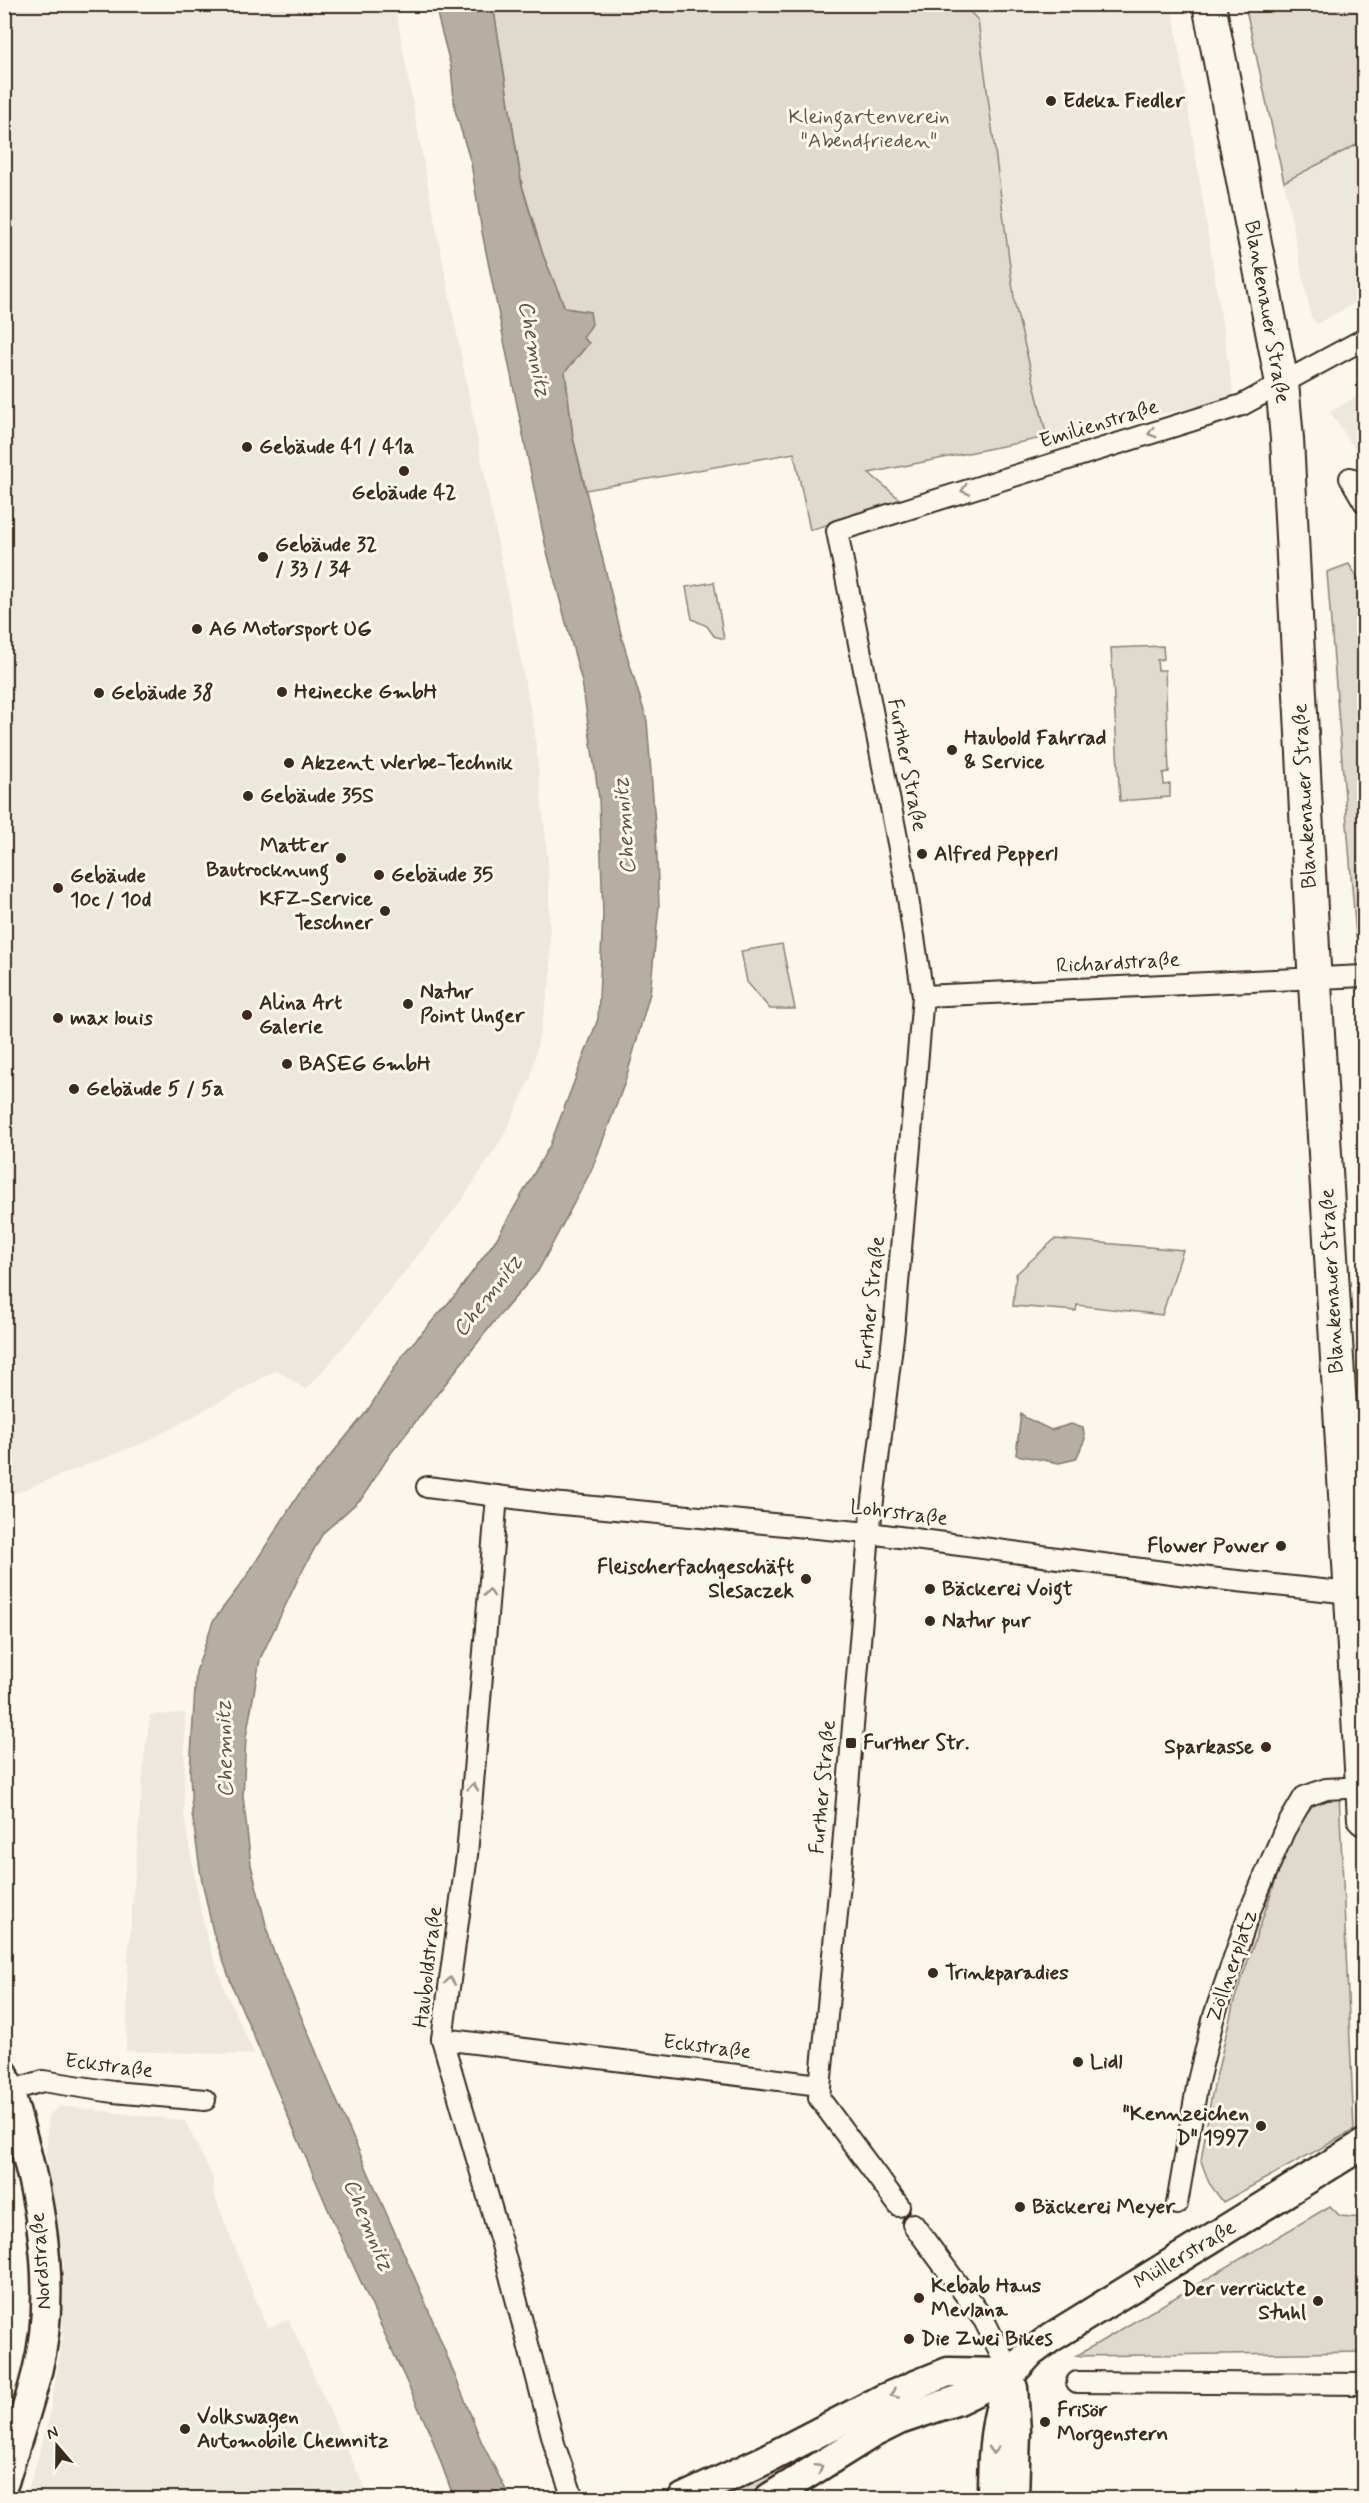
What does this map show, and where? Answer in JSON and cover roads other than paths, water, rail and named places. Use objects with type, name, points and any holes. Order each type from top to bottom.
[{"type":"main road","name":"Blankenauer Straße","points":[[1209,4],[1282,383],[1287,439],[1315,979],[1358,1594]]},
{"type":"main road","points":[[1358,1594],[1365,1819]]},
{"type":"main road","name":"Nordstraße","points":[[4,2482],[38,2371],[45,2326],[47,2288],[37,2201],[7,2083]]},
{"type":"main road","name":"Müllerstraße","points":[[769,2499],[873,2433],[899,2420],[958,2400],[1011,2374],[1030,2353],[1052,2337],[1365,2144]]},
{"type":"main road","points":[[682,2499],[765,2460],[883,2399],[948,2372],[1011,2374]]},
{"type":"main road","points":[[992,2499],[994,2431],[1000,2401],[1011,2374]]},
{"type":"main road","points":[[1011,2374],[1016,2431],[1014,2499]]},
{"type":"street","name":"Emilienstraße","points":[[837,531],[1242,405],[1365,339]]},
{"type":"street","points":[[1350,478],[1365,502]]},
{"type":"street","name":"Further Straße","points":[[820,2085],[840,1883],[869,1533],[894,1329],[923,996],[905,879],[837,531]]},
{"type":"street","name":"Richardstraße","points":[[923,996],[1365,976]]},
{"type":"street","name":"Lohrstraße","points":[[427,1487],[869,1533],[1209,1578],[1358,1594]]},
{"type":"street","name":"Hauboldstraße","points":[[497,1496],[467,1855],[442,2039],[502,2245],[555,2447],[573,2499]]},
{"type":"street","name":"Zöllnerplatz","points":[[1177,2204],[1205,2049],[1251,1908],[1284,1830],[1304,1797],[1326,1790],[1363,1787]]},
{"type":"street","name":"Eckstraße","points":[[442,2039],[820,2085]]},
{"type":"street","name":"Eckstraße","points":[[7,2083],[43,2081],[113,2092],[205,2100]]},
{"type":"street","points":[[820,2085],[819,2098],[899,2206]]},
{"type":"street","points":[[913,2224],[984,2320],[1011,2374]]},
{"type":"street","points":[[1077,2382],[1365,2384]]},
{"type":"water","name":"Chemnitz","points":[[440,5],[493,5],[522,186],[543,255],[565,308],[590,312],[592,324],[583,338],[589,343],[565,372],[573,438],[623,642],[647,721],[659,906],[650,993],[625,1082],[592,1169],[538,1271],[493,1323],[391,1453],[362,1498],[323,1533],[299,1577],[260,1659],[246,1737],[243,1796],[251,1865],[271,1945],[424,2299],[482,2443],[510,2498],[454,2498],[430,2433],[334,2223],[233,1988],[213,1932],[201,1876],[192,1813],[190,1772],[196,1672],[213,1621],[244,1580],[299,1494],[368,1410],[404,1353],[457,1293],[497,1238],[550,1145],[598,1019],[603,914],[599,798],[582,682],[546,548],[482,232],[471,163],[455,110],[451,67],[438,18]]},
{"type":"water","points":[[1021,1413],[1026,1418],[1051,1430],[1071,1424],[1083,1428],[1085,1439],[1076,1459],[1059,1463],[1016,1455]]},
{"type":"place","name":"Edeka Fiedler","points":[[1051,101]]},
{"type":"place","name":"Gebäude 41 / 41a","points":[[247,447]]},
{"type":"place","name":"Gebäude 42","points":[[404,471]]},
{"type":"place","name":"Gebäude 32 / 33 / 34","points":[[263,557]]},
{"type":"place","name":"AG Motorsport UG","points":[[197,629]]},
{"type":"place","name":"Heinecke GmbH","points":[[282,692]]},
{"type":"place","name":"Gebäude 38","points":[[99,693]]},
{"type":"place","name":"Haubold Fahrrad & Service","points":[[952,750]]},
{"type":"place","name":"Akzent Werbe-Technik","points":[[289,763]]},
{"type":"place","name":"Gebäude 35S","points":[[248,796]]},
{"type":"place","name":"Alfred Pepperl","points":[[922,854]]},
{"type":"place","name":"Matter Bautrocknung","points":[[341,858]]},
{"type":"place","name":"Gebäude 35","points":[[379,875]]},
{"type":"place","name":"Gebäude 10c / 10d","points":[[58,888]]},
{"type":"place","name":"KFZ-Service Teschner","points":[[385,911]]},
{"type":"place","name":"Natur Point Unger","points":[[408,1004]]},
{"type":"place","name":"Alina Art Galerie","points":[[247,1015]]},
{"type":"place","name":"max louis","points":[[58,1018]]},
{"type":"place","name":"BASEG GmbH","points":[[287,1064]]},
{"type":"place","name":"Gebäude 5 / 5a","points":[[74,1089]]},
{"type":"place","name":"Flower Power","points":[[1281,1546]]},
{"type":"place","name":"Fleischerfachgeschäft Slesaczek","points":[[806,1579]]},
{"type":"place","name":"Bäckerei Voigt","points":[[930,1589]]},
{"type":"place","name":"Natur pur","points":[[930,1621]]},
{"type":"place","name":"Further Str.","points":[[851,1743]]},
{"type":"place","name":"Sparkasse","points":[[1266,1747]]},
{"type":"place","name":"Trinkparadies","points":[[933,1973]]},
{"type":"place","name":"Lidl","points":[[1078,2062]]},
{"type":"place","name":"\"Kennzeichen D\" 1997","points":[[1261,2126]]},
{"type":"place","name":"Bäckerei Meyer","points":[[1020,2207]]},
{"type":"place","name":"Kebab Haus Mevlana","points":[[919,2298]]},
{"type":"place","name":"Der verrückte Stuhl","points":[[1318,2301]]},
{"type":"place","name":"Die Zwei Bikes","points":[[909,2339]]},
{"type":"place","name":"Frisör Morgenstern","points":[[1045,2422]]},
{"type":"place","name":"Volkswagen Automobile Chemnitz","points":[[185,2429]]},
{"type":"park label","name":"Kleingartenverein \"Abendfrieden\"","points":[[869,129]]}]
